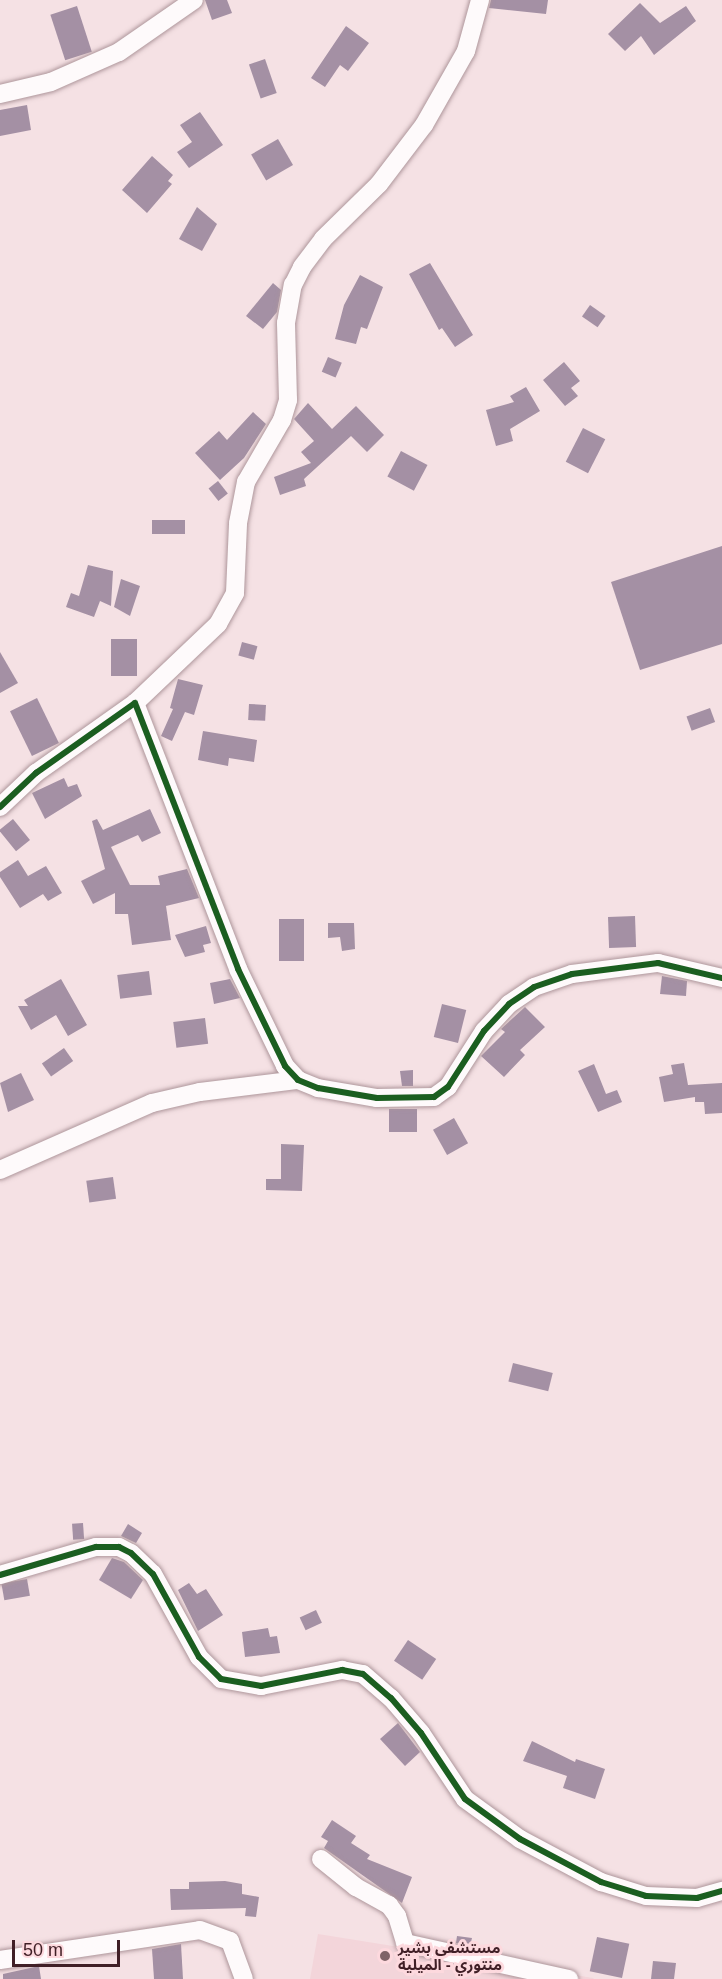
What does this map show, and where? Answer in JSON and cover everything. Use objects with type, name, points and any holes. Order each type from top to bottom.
[{"type":"street","points":[[0,94],[51,82],[119,52],[194,0]]},
{"type":"street","points":[[0,807],[36,773],[135,703],[218,624],[235,593],[242,498],[246,482],[282,420],[288,400],[286,323],[298,276],[323,239],[379,184],[424,125],[466,51],[480,0]]},
{"type":"street","points":[[135,703],[229,949],[285,1066],[298,1080],[318,1088],[377,1098],[434,1097],[458,1075],[498,1015],[522,994],[549,980],[639,963],[675,965],[722,978]]},
{"type":"street","points":[[0,1170],[152,1103],[200,1092],[298,1080]]},
{"type":"street","points":[[0,1575],[96,1547],[119,1547],[131,1553],[153,1574],[194,1649],[221,1679],[261,1686],[342,1670],[363,1674],[391,1698],[421,1734],[465,1799],[520,1839],[601,1882],[646,1896],[697,1898],[722,1891]]},
{"type":"street","points":[[321,1859],[356,1887],[388,1905],[397,1916],[405,1943],[569,1979]]},
{"type":"street","points":[[0,1960],[200,1930],[230,1941],[244,1979]]},
{"type":"shaded area","name":"مستشفى بشير منتوري - الميلية","points":[[318,1934],[593,1978],[594,1979],[310,1979]]},
{"type":"building","points":[[205,0],[227,0],[232,13],[212,20]]},
{"type":"building","points":[[491,0],[548,0],[546,14],[489,8]]},
{"type":"building","points":[[640,3],[660,23],[686,6],[696,21],[654,55],[641,36],[625,51],[608,34]]},
{"type":"building","points":[[77,6],[92,52],[65,60],[50,15]]},
{"type":"building","points":[[346,26],[369,43],[348,71],[340,65],[325,87],[311,78]]},
{"type":"building","points":[[265,59],[277,93],[261,99],[249,65]]},
{"type":"building","points":[[27,105],[31,130],[0,136],[0,110]]},
{"type":"building","points":[[200,112],[223,145],[189,168],[177,152],[192,142],[180,125]]},
{"type":"building","points":[[278,139],[293,165],[266,180],[251,154]]},
{"type":"building","points":[[152,156],[173,175],[168,181],[172,184],[147,213],[122,190]]},
{"type":"building","points":[[197,207],[217,224],[202,251],[179,239]]},
{"type":"building","points":[[430,263],[473,335],[455,347],[442,328],[439,330],[409,274]]},
{"type":"building","points":[[360,275],[383,287],[367,329],[361,327],[356,344],[335,339],[344,305]]},
{"type":"building","points":[[273,283],[281,290],[277,312],[263,329],[246,316]]},
{"type":"building","points":[[590,305],[606,316],[598,327],[582,316]]},
{"type":"building","points":[[328,357],[342,363],[336,378],[322,372]]},
{"type":"building","points":[[564,362],[580,381],[571,388],[578,396],[565,406],[543,380]]},
{"type":"building","points":[[526,387],[540,411],[510,429],[513,441],[496,446],[486,410],[514,402],[510,396]]},
{"type":"building","points":[[308,403],[332,429],[356,406],[384,435],[367,452],[351,436],[304,479],[306,486],[280,495],[274,477],[311,463],[301,452],[314,441],[294,419]]},
{"type":"building","points":[[253,412],[266,424],[244,458],[220,480],[195,453],[219,431],[227,440]]},
{"type":"building","points":[[583,428],[605,439],[588,473],[566,462]]},
{"type":"building","points":[[401,451],[427,465],[414,491],[387,477]]},
{"type":"building","points":[[218,481],[228,494],[218,501],[209,488]]},
{"type":"building","points":[[152,520],[185,520],[185,534],[152,534]]},
{"type":"building","points":[[722,546],[722,644],[640,670],[611,582]]},
{"type":"building","points":[[88,565],[113,571],[111,606],[100,601],[94,617],[66,607],[71,593],[79,596]]},
{"type":"building","points":[[121,579],[140,586],[130,616],[114,607]]},
{"type":"building","points":[[111,639],[137,639],[137,676],[111,676]]},
{"type":"building","points":[[242,642],[257,646],[254,660],[238,656]]},
{"type":"building","points":[[0,652],[18,683],[0,693]]},
{"type":"building","points":[[178,679],[203,685],[194,715],[185,712],[172,741],[161,736],[173,709],[170,708]]},
{"type":"building","points":[[37,698],[59,743],[32,756],[10,711]]},
{"type":"building","points":[[249,704],[266,705],[265,721],[248,720]]},
{"type":"building","points":[[710,708],[715,722],[692,731],[687,717]]},
{"type":"building","points":[[203,731],[257,740],[254,762],[229,758],[228,766],[198,760]]},
{"type":"building","points":[[64,778],[68,787],[77,784],[82,796],[45,819],[32,793]]},
{"type":"building","points":[[150,809],[161,833],[142,842],[138,835],[111,847],[130,885],[160,885],[158,876],[187,869],[199,898],[166,906],[171,940],[132,945],[128,914],[115,914],[115,893],[93,904],[81,881],[105,869],[92,821],[97,819],[103,830]]},
{"type":"building","points":[[13,819],[30,840],[16,851],[0,832]]},
{"type":"building","points":[[18,860],[28,876],[46,866],[62,893],[48,901],[43,894],[20,908],[0,877],[0,872]]},
{"type":"building","points":[[635,916],[636,947],[609,948],[608,917]]},
{"type":"building","points":[[279,919],[304,919],[304,961],[279,961]]},
{"type":"building","points":[[328,923],[354,923],[355,949],[342,951],[340,937],[328,938]]},
{"type":"building","points":[[206,926],[211,943],[203,945],[205,952],[185,957],[175,935]]},
{"type":"building","points":[[149,971],[152,995],[120,999],[117,975]]},
{"type":"building","points":[[662,976],[687,981],[686,996],[660,994]]},
{"type":"building","points":[[61,979],[87,1025],[68,1036],[56,1015],[31,1030],[18,1006],[28,1006],[24,1000]]},
{"type":"building","points":[[230,979],[240,998],[214,1004],[210,983]]},
{"type":"building","points":[[442,1004],[466,1010],[458,1043],[434,1037]]},
{"type":"building","points":[[525,1007],[545,1027],[520,1050],[525,1055],[504,1077],[481,1056],[505,1032],[501,1029]]},
{"type":"building","points":[[205,1018],[208,1044],[176,1048],[173,1022]]},
{"type":"building","points":[[64,1048],[73,1061],[51,1077],[42,1063]]},
{"type":"building","points":[[684,1063],[688,1085],[722,1083],[722,1113],[705,1114],[704,1102],[695,1102],[695,1097],[664,1102],[659,1077],[673,1074],[671,1065]]},
{"type":"building","points":[[594,1064],[606,1094],[617,1090],[622,1102],[598,1112],[578,1071]]},
{"type":"building","points":[[413,1070],[413,1086],[402,1086],[400,1071]]},
{"type":"building","points":[[21,1073],[34,1100],[8,1112],[0,1083]]},
{"type":"building","points":[[389,1109],[417,1109],[417,1132],[389,1132]]},
{"type":"building","points":[[454,1118],[468,1143],[447,1155],[433,1130]]},
{"type":"building","points":[[281,1144],[304,1145],[302,1191],[266,1190],[266,1179],[281,1179]]},
{"type":"building","points":[[113,1177],[116,1199],[89,1203],[86,1181]]},
{"type":"building","points":[[513,1363],[553,1373],[548,1391],[508,1381]]},
{"type":"building","points":[[83,1523],[84,1539],[73,1540],[72,1524]]},
{"type":"building","points":[[128,1524],[142,1533],[136,1543],[121,1536]]},
{"type":"building","points":[[112,1558],[124,1562],[143,1580],[131,1599],[99,1580]]},
{"type":"building","points":[[27,1579],[30,1596],[4,1600],[1,1584]]},
{"type":"building","points":[[189,1583],[197,1594],[206,1589],[223,1615],[198,1631],[178,1590]]},
{"type":"building","points":[[316,1610],[322,1623],[306,1630],[300,1618]]},
{"type":"building","points":[[268,1628],[270,1637],[277,1636],[280,1653],[245,1657],[242,1632]]},
{"type":"building","points":[[408,1640],[436,1659],[422,1680],[394,1661]]},
{"type":"building","points":[[398,1723],[420,1752],[405,1766],[380,1739]]},
{"type":"building","points":[[532,1741],[575,1762],[576,1759],[605,1769],[595,1799],[563,1788],[567,1776],[523,1761]]},
{"type":"building","points":[[332,1820],[356,1836],[351,1843],[370,1855],[367,1859],[412,1877],[402,1903],[324,1848],[328,1841],[321,1837]]},
{"type":"building","points":[[225,1881],[242,1884],[242,1894],[259,1897],[256,1917],[245,1916],[246,1908],[171,1910],[170,1889],[189,1889],[189,1882]]},
{"type":"building","points":[[457,1936],[472,1938],[470,1946],[456,1943]]},
{"type":"building","points":[[597,1937],[629,1944],[622,1978],[590,1971]]},
{"type":"building","points":[[181,1944],[183,1979],[154,1979],[152,1949]]},
{"type":"building","points":[[653,1961],[676,1963],[674,1979],[651,1979]]},
{"type":"building","points":[[39,1966],[41,1979],[3,1979],[3,1974]]},
{"type":"cycle path","points":[[0,807],[36,773],[135,703],[238,969],[285,1066],[298,1080],[318,1088],[377,1098],[434,1097],[448,1087],[484,1031],[509,1004],[534,987],[572,974],[658,963],[722,978]]},
{"type":"cycle path","points":[[0,1575],[96,1547],[119,1547],[131,1553],[153,1574],[199,1657],[221,1679],[261,1686],[342,1670],[363,1674],[391,1698],[421,1733],[465,1799],[520,1839],[601,1882],[646,1896],[697,1898],[722,1891]]},
{"type":"place","name":"مستشفى بشير منتوري - الميلية","points":[[385,1956]]}]
